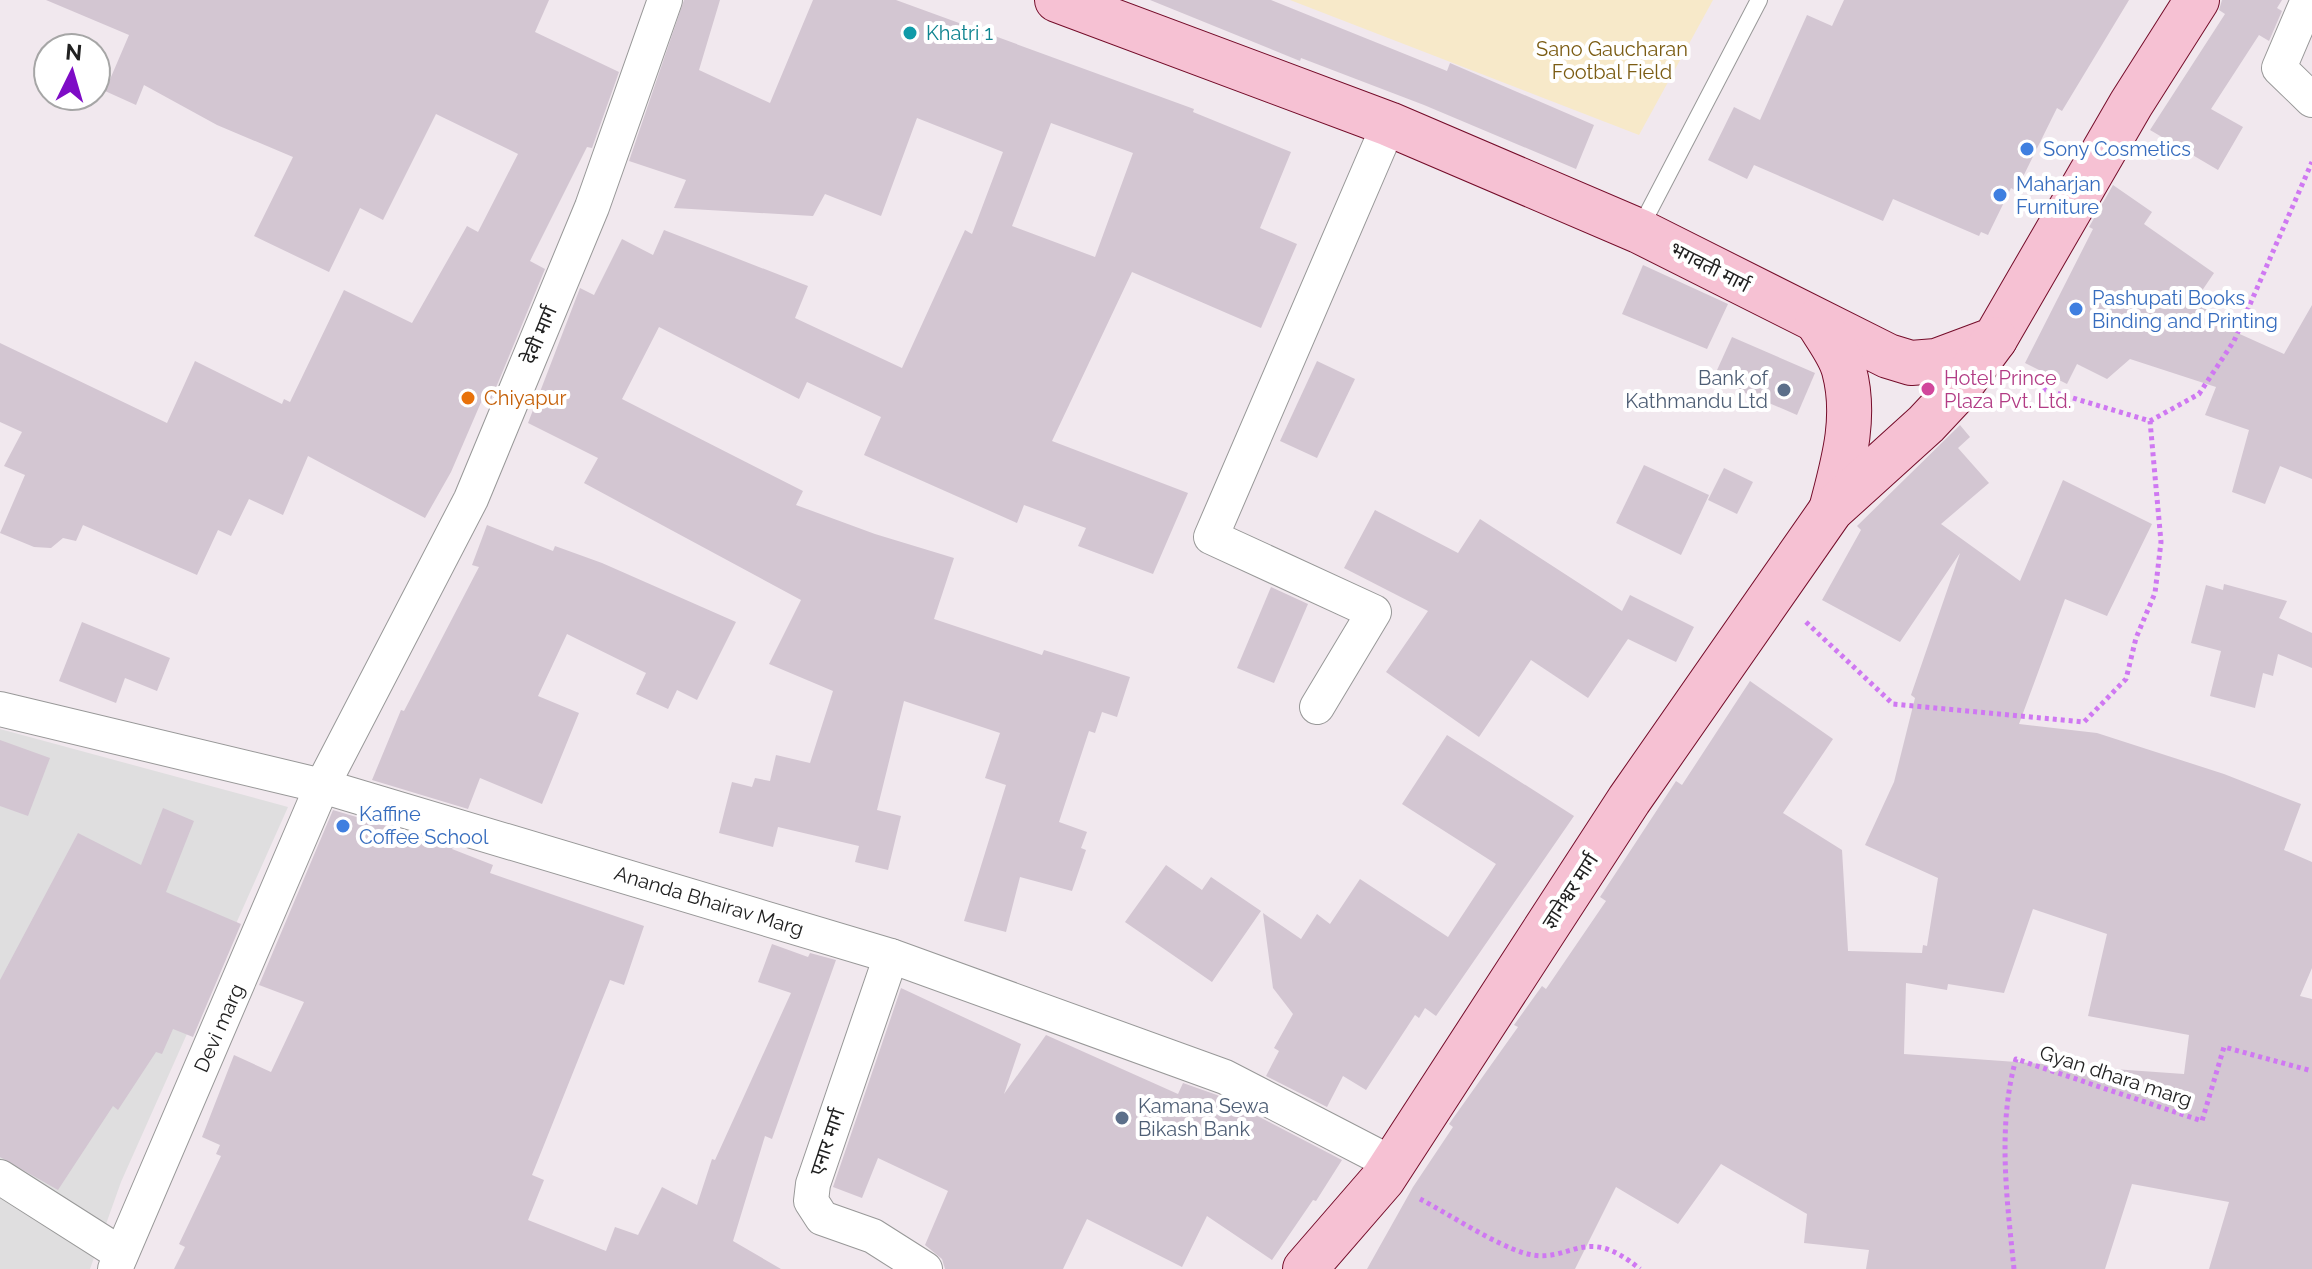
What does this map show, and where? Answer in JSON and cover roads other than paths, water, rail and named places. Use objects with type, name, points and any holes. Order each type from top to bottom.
[{"type":"main road","name":"भगवती मार्ग","points":[[1057,0],[1114,9],[1389,124],[1639,231],[1817,321],[1911,363],[1936,361],[1995,339]]},
{"type":"main road","points":[[1995,339],[2131,104],[2197,0]]},
{"type":"main road","name":"ज्ञानेश्वर मार्ग","points":[[1817,321],[1844,368],[1851,411],[1831,510]]},
{"type":"main road","name":"ज्ञानेश्वर मार्ग","points":[[1305,1269],[1388,1172],[1629,800],[1831,510],[1926,424],[1955,393],[1995,339]]},
{"type":"street","name":"देवी मार्ग","points":[[322,786],[471,499],[592,207],[665,0]]},
{"type":"street","points":[[2308,0],[2279,68],[2312,100]]},
{"type":"street","points":[[1317,707],[1374,612],[1211,537],[1389,124]]},
{"type":"street","name":"Ananda Bhairav Marg","points":[[0,709],[322,786],[891,956],[1225,1077],[1388,1172]]},
{"type":"street","name":"Devi marg","points":[[118,1261],[322,786]]},
{"type":"street","name":"एनार मार्ग","points":[[891,956],[813,1184],[811,1201],[822,1218],[873,1236],[925,1269]]},
{"type":"street","points":[[0,1177],[118,1261]]},
{"type":"lane","points":[[1639,231],[1759,0]]},
{"type":"place","name":"Khatri 1","points":[[910,33]]},
{"type":"place","name":"Sony Cosmetics","points":[[2027,149]]},
{"type":"place","name":"Maharjan Furniture","points":[[2000,195]]},
{"type":"place","name":"Pashupati Books Binding and Printing","points":[[2076,309]]},
{"type":"place","name":"Hotel Prince Plaza Pvt. Ltd.","points":[[1928,389]]},
{"type":"place","name":"Bank of Kathmandu Ltd","points":[[1784,390]]},
{"type":"place","name":"Chiyapur","points":[[468,398]]},
{"type":"place","name":"Kaffine Coffee School","points":[[343,826]]},
{"type":"place","name":"Kamana Sewa Bikash Bank","points":[[1122,1118]]},
{"type":"park label","name":"Sano Gaucharan Footbal Field","points":[[1612,60]]}]
